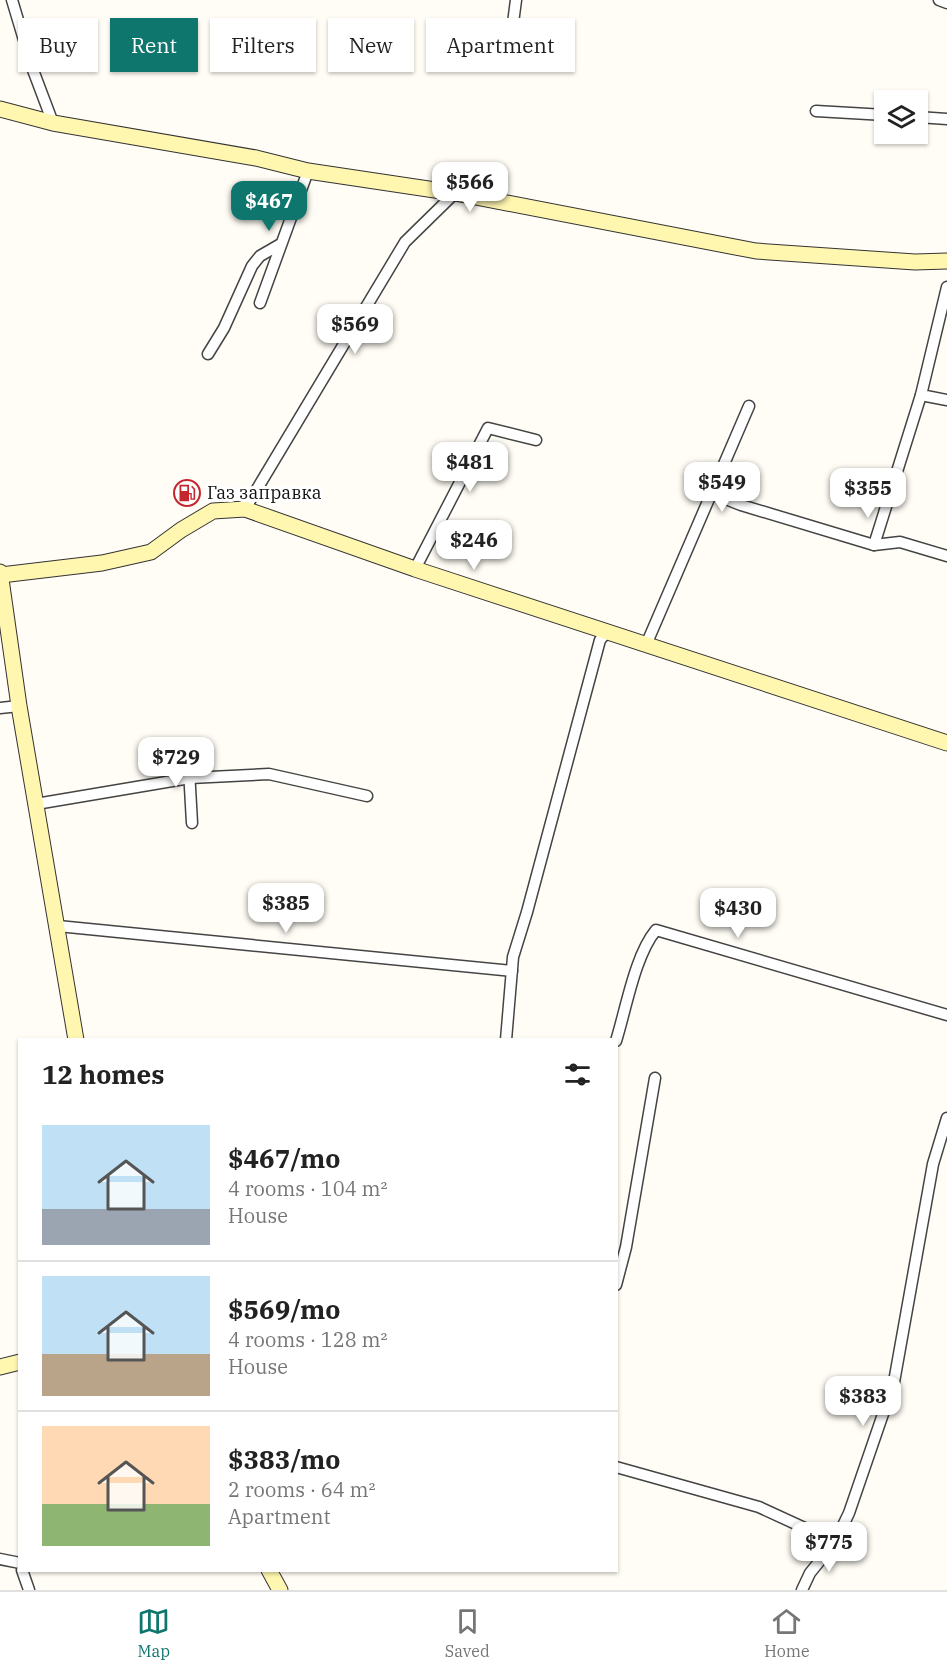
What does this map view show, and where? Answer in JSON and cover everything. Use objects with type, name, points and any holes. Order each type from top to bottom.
[{"type":"street","points":[[12,0],[33,70],[53,123]]},
{"type":"street","points":[[514,18],[516,0]]},
{"type":"street","points":[[939,0],[947,3]]},
{"type":"street","points":[[0,109],[53,123],[255,158],[308,171],[454,193],[756,251],[915,262],[947,261]]},
{"type":"street","points":[[816,111],[874,114]]},
{"type":"street","points":[[928,118],[947,119]]},
{"type":"street","points":[[260,303],[279,245],[308,171]]},
{"type":"street","points":[[245,509],[405,242],[454,193]]},
{"type":"street","points":[[208,354],[224,328],[252,266],[260,256],[279,245]]},
{"type":"street","points":[[874,545],[921,395],[947,287]]},
{"type":"street","points":[[921,395],[947,400]]},
{"type":"street","points":[[646,645],[749,406]]},
{"type":"street","points":[[415,569],[488,428],[536,440]]},
{"type":"street","points":[[712,494],[874,545],[900,542],[947,556]]},
{"type":"street","points":[[76,1038],[19,706],[0,574],[102,564],[151,552],[181,530],[213,511],[245,509],[415,569],[947,743]]},
{"type":"street","points":[[506,1038],[513,957],[600,640],[607,632]]},
{"type":"street","points":[[0,708],[19,706]]},
{"type":"street","points":[[188,752],[192,823]]},
{"type":"street","points":[[36,804],[190,778],[269,774],[367,796]]},
{"type":"street","points":[[58,926],[512,971]]},
{"type":"street","points":[[617,1038],[642,954],[648,939],[656,930],[947,1015]]},
{"type":"street","points":[[618,1277],[626,1247],[655,1078]]},
{"type":"street","points":[[802,1590],[810,1573],[835,1542],[849,1513],[894,1382],[933,1164],[947,1118]]},
{"type":"street","points":[[0,1367],[18,1362]]},
{"type":"street","points":[[618,1468],[759,1507],[835,1542]]},
{"type":"street","points":[[0,1559],[18,1563]]},
{"type":"street","points":[[23,1572],[29,1590]]},
{"type":"street","points":[[270,1572],[280,1590]]},
{"type":"place","name":"Газ заправка","points":[[187,493]]}]
